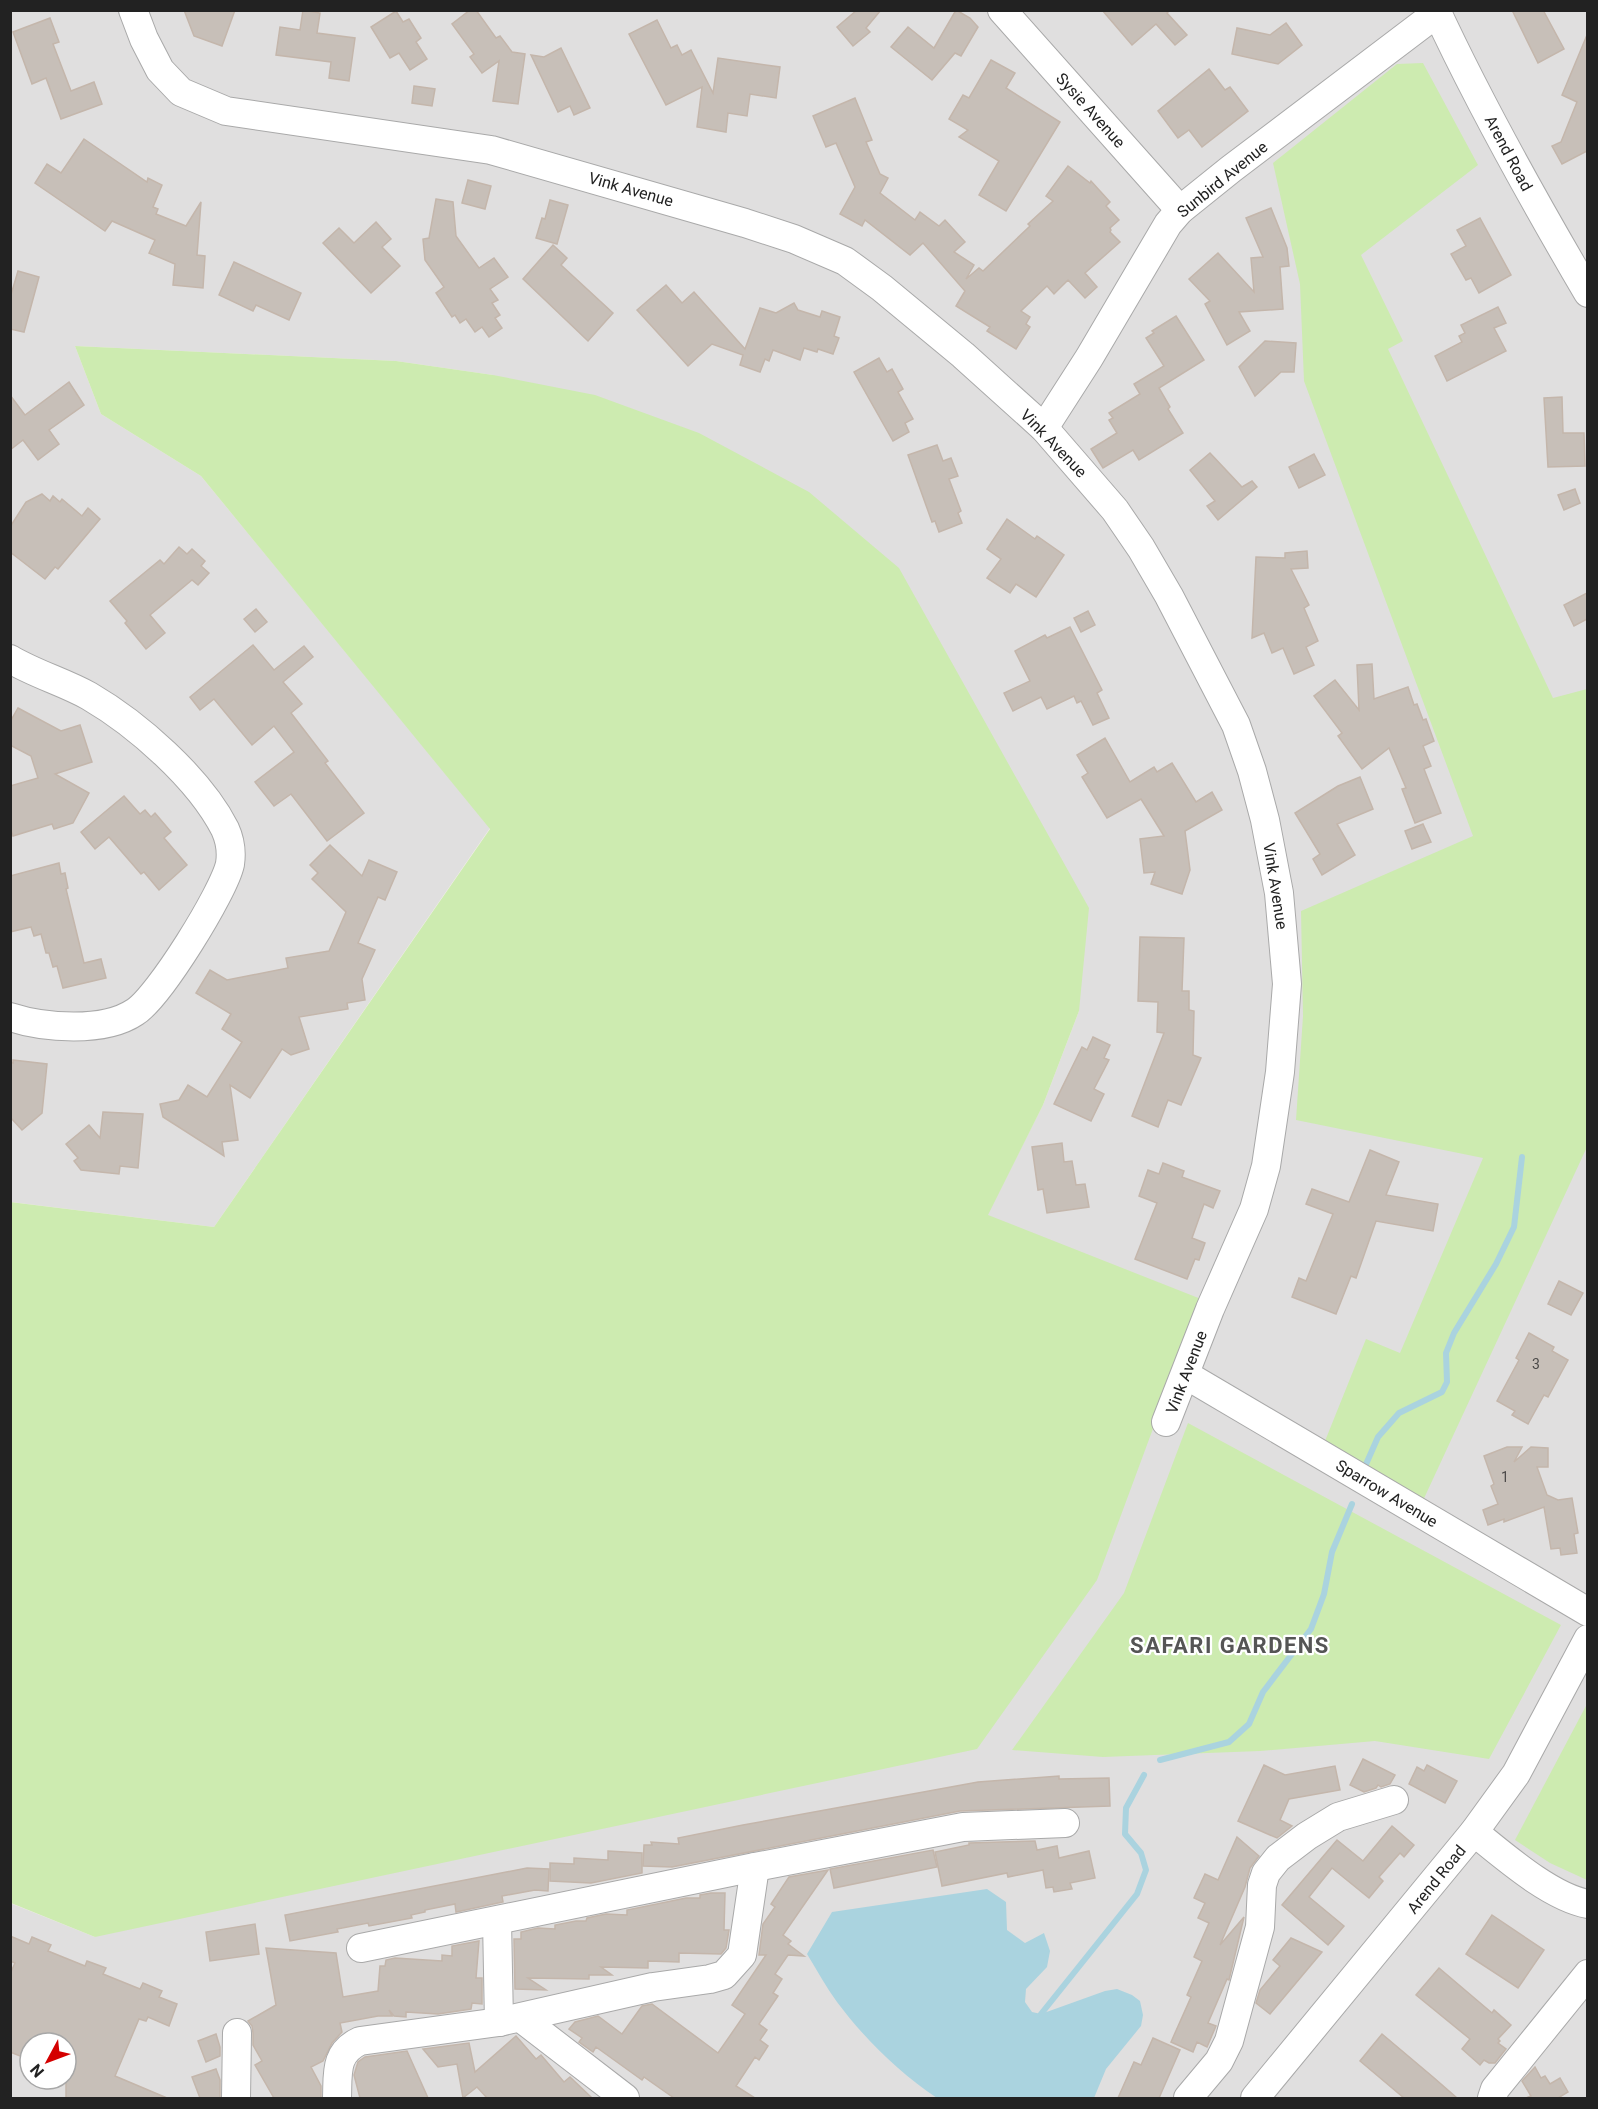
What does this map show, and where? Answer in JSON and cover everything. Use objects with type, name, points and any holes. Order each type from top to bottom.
[{"type":"street","name":"Vink Avenue","points":[[133,10],[144,39],[160,70],[181,92],[226,111],[491,150],[745,223],[794,239],[845,261],[882,288],[963,355],[1044,428],[1114,510],[1142,548],[1236,725],[1252,771],[1265,820],[1279,892],[1287,984],[1280,1072],[1266,1166],[1254,1209],[1210,1309],[1166,1422]]},
{"type":"street","name":"Sysie Avenue","points":[[1002,10],[1180,210]]},
{"type":"street","name":"Sunbird Avenue","points":[[1044,428],[1089,358],[1168,224],[1180,210],[1437,12]]},
{"type":"street","name":"Arend Road","points":[[1437,12],[1485,110],[1587,293]]},
{"type":"street","points":[[10,659],[23,667],[88,695],[132,725],[176,765],[210,804],[226,830],[231,848],[230,865],[221,889],[197,931],[152,997],[134,1013],[112,1023],[75,1026],[39,1024],[10,1017]]},
{"type":"street","name":"Sparrow Avenue","points":[[1186,1375],[1587,1611]]},
{"type":"street","name":"Arend Road","points":[[1255,2098],[1474,1832],[1516,1774],[1587,1639]]},
{"type":"street","points":[[1188,2098],[1219,2061],[1229,2042],[1260,1927],[1262,1885],[1266,1873],[1278,1858],[1307,1836],[1338,1817],[1394,1800]]},
{"type":"street","points":[[361,1948],[963,1827],[1065,1823]]},
{"type":"street","points":[[1474,1832],[1528,1875],[1556,1891],[1587,1904]]},
{"type":"street","points":[[337,2098],[341,2056],[349,2046],[372,2039],[510,2020],[653,1987],[724,1975],[742,1955],[755,1867]]},
{"type":"street","points":[[497,1921],[510,2020],[625,2098]]},
{"type":"street","points":[[1492,2098],[1495,2089],[1587,1974]]},
{"type":"street","points":[[236,2098],[237,2033]]},
{"type":"shaded area","points":[[11,11],[1587,11],[1587,2098],[11,2098],[10,1903],[95,1937],[987,1215],[1043,1105],[1079,1011],[493,375],[396,361],[75,346],[101,414],[201,476],[490,828],[214,1227],[11,1202]]},
{"type":"green space","points":[[1423,63],[1478,165],[1361,255],[1403,341],[1388,349],[1553,698],[1587,689],[1587,1147],[1420,1507],[1321,1451],[1366,1339],[1400,1353],[1483,1158],[1296,1120],[1303,1016],[1301,911],[1473,836],[1304,381],[1300,284],[1273,163],[1397,64]]},
{"type":"green space","points":[[75,346],[396,361],[493,375],[595,395],[699,433],[809,492],[899,568],[1089,908],[1079,1011],[1043,1105],[988,1215],[1201,1299],[1097,1580],[977,1749],[95,1937],[11,1903],[10,1202],[214,1227],[490,829],[201,476],[101,414]]},
{"type":"green space","points":[[1188,1423],[1561,1625],[1489,1759],[1375,1741],[1260,1751],[1103,1757],[1012,1750],[1124,1593]]},
{"type":"green space","points":[[1587,1704],[1587,1880],[1550,1863],[1515,1840]]},
{"type":"water","points":[[987,1889],[1006,1902],[1007,1930],[1025,1943],[1044,1933],[1050,1951],[1047,1967],[1026,1989],[1025,2002],[1032,2012],[1041,2014],[1105,1991],[1117,1989],[1140,2001],[1143,2015],[1141,2026],[1106,2069],[1094,2098],[937,2098],[896,2066],[859,2029],[833,1996],[807,1954],[832,1912]]},
{"type":"building","points":[[184,10],[235,10],[222,46],[194,36]]},
{"type":"building","points":[[303,10],[320,13],[317,33],[355,38],[349,81],[329,78],[331,62],[276,55],[280,27],[300,30]]},
{"type":"building","points":[[470,10],[476,10],[496,38],[500,36],[512,52],[525,54],[518,104],[493,101],[499,61],[482,73],[470,57],[474,54],[452,24]]},
{"type":"building","points":[[857,10],[881,10],[866,28],[870,32],[853,46],[837,27]]},
{"type":"building","points":[[956,10],[970,18],[978,27],[961,56],[955,53],[932,80],[891,47],[908,27],[934,48]]},
{"type":"building","points":[[1102,10],[1170,10],[1167,13],[1187,35],[1175,45],[1156,24],[1132,45]]},
{"type":"building","points":[[1512,10],[1543,10],[1564,49],[1538,63]]},
{"type":"building","points":[[396,11],[403,22],[409,19],[421,38],[416,42],[427,59],[410,70],[399,53],[390,58],[371,27]]},
{"type":"building","points":[[50,18],[59,42],[53,44],[71,91],[94,82],[102,104],[61,119],[46,78],[32,84],[13,32]]},
{"type":"building","points":[[657,20],[671,48],[677,45],[682,55],[691,50],[713,93],[718,58],[780,67],[776,98],[750,94],[747,116],[728,113],[726,132],[697,127],[702,87],[666,105],[629,34]]},
{"type":"building","points":[[1286,23],[1302,45],[1278,64],[1232,54],[1237,28],[1270,35]]},
{"type":"building","points":[[1587,35],[1587,151],[1562,164],[1552,146],[1561,142],[1577,102],[1562,95]]},
{"type":"building","points":[[561,48],[590,108],[574,115],[570,106],[558,112],[531,55],[544,57]]},
{"type":"building","points":[[991,60],[1015,73],[1006,88],[1060,122],[1006,211],[979,195],[999,161],[959,137],[968,130],[949,119],[963,95],[969,98]]},
{"type":"building","points":[[1209,69],[1225,90],[1230,87],[1248,111],[1202,147],[1189,130],[1178,138],[1158,111]]},
{"type":"building","points":[[414,86],[435,89],[432,106],[412,103]]},
{"type":"building","points":[[855,98],[872,140],[866,142],[880,174],[888,178],[880,193],[915,220],[920,212],[939,226],[945,220],[965,242],[954,252],[974,265],[966,279],[979,268],[983,271],[1053,201],[1046,196],[1068,166],[1090,183],[1091,181],[1110,202],[1106,206],[1119,220],[1110,228],[1110,232],[1120,242],[1085,273],[1097,287],[1085,298],[1068,280],[1054,294],[1047,286],[1021,311],[1030,317],[1026,324],[1030,327],[1016,349],[987,331],[990,327],[956,306],[965,291],[923,243],[910,255],[865,220],[862,226],[840,214],[855,187],[836,143],[826,147],[813,116]]},
{"type":"building","points":[[84,139],[147,182],[148,178],[162,185],[153,207],[158,209],[156,214],[186,226],[201,202],[197,255],[205,256],[203,288],[173,285],[175,264],[149,253],[155,240],[112,221],[105,231],[35,183],[47,164],[61,173]]},
{"type":"building","points":[[468,180],[491,186],[485,209],[462,203]]},
{"type":"building","points":[[436,199],[453,202],[456,236],[479,268],[494,258],[508,277],[490,289],[498,300],[492,303],[500,315],[495,318],[502,328],[489,337],[482,327],[475,332],[466,319],[460,323],[455,315],[452,317],[436,293],[444,287],[425,260],[423,239],[429,238]]},
{"type":"building","points":[[550,200],[568,205],[557,244],[536,238],[542,218],[545,219]]},
{"type":"building","points":[[1271,208],[1287,248],[1289,266],[1280,267],[1283,309],[1239,312],[1250,331],[1227,345],[1205,304],[1210,301],[1189,279],[1218,253],[1254,292],[1251,258],[1263,257],[1246,218]]},
{"type":"building","points":[[1480,218],[1511,275],[1479,293],[1471,278],[1466,280],[1451,254],[1466,246],[1457,230]]},
{"type":"building","points":[[376,222],[391,239],[382,247],[400,266],[371,293],[323,243],[339,228],[354,243]]},
{"type":"building","points":[[553,245],[567,258],[561,265],[613,313],[588,341],[523,279]]},
{"type":"building","points":[[234,262],[301,293],[289,320],[256,305],[253,311],[219,295]]},
{"type":"building","points":[[18,271],[39,277],[24,332],[10,329],[10,298]]},
{"type":"building","points":[[666,285],[682,303],[694,292],[745,349],[760,308],[776,313],[794,303],[798,310],[820,317],[822,311],[840,317],[834,336],[839,338],[833,354],[818,349],[817,352],[804,348],[800,360],[773,350],[769,361],[765,359],[760,372],[740,365],[743,355],[712,344],[688,366],[637,310]]},
{"type":"building","points":[[1498,307],[1506,323],[1494,328],[1506,351],[1447,381],[1435,356],[1462,342],[1459,336],[1465,333],[1461,325]]},
{"type":"building","points":[[1176,316],[1204,360],[1159,388],[1170,407],[1168,409],[1183,433],[1139,460],[1133,450],[1103,468],[1091,449],[1117,433],[1109,420],[1113,418],[1109,413],[1140,394],[1134,384],[1164,366],[1146,338],[1154,333],[1152,331]]},
{"type":"building","points":[[1265,341],[1296,343],[1294,372],[1281,372],[1255,396],[1239,367]]},
{"type":"building","points":[[879,358],[887,372],[892,369],[903,389],[898,392],[913,419],[905,423],[909,432],[893,441],[854,372]]},
{"type":"building","points":[[69,382],[84,405],[49,430],[59,444],[38,460],[23,440],[10,450],[10,395],[25,415]]},
{"type":"building","points":[[1562,397],[1563,433],[1584,433],[1585,466],[1548,467],[1544,398]]},
{"type":"building","points":[[937,445],[943,461],[951,458],[958,476],[949,479],[961,511],[958,513],[962,523],[939,532],[935,521],[932,522],[908,455]]},
{"type":"building","points":[[1210,453],[1242,487],[1252,481],[1257,487],[1218,520],[1207,506],[1215,501],[1190,470]]},
{"type":"building","points":[[1314,454],[1325,475],[1299,488],[1289,467]]},
{"type":"building","points":[[1575,489],[1580,503],[1564,510],[1558,495]]},
{"type":"building","points":[[42,494],[50,501],[53,496],[60,502],[62,499],[82,516],[88,508],[100,519],[58,569],[55,567],[45,579],[10,552],[10,527],[26,502]]},
{"type":"building","points":[[1007,519],[1035,539],[1037,536],[1064,555],[1036,597],[1016,584],[1010,593],[987,578],[1001,559],[987,549]]},
{"type":"building","points":[[179,547],[187,554],[192,549],[205,561],[201,566],[209,573],[198,585],[192,580],[150,615],[165,633],[146,649],[110,601],[160,560],[164,564]]},
{"type":"building","points":[[1307,551],[1308,568],[1291,569],[1309,605],[1304,608],[1318,641],[1306,647],[1314,665],[1294,674],[1283,648],[1272,653],[1264,633],[1252,638],[1256,557],[1285,558],[1285,553]]},
{"type":"building","points":[[1587,593],[1587,619],[1574,626],[1564,605]]},
{"type":"building","points":[[256,609],[267,622],[255,632],[244,619]]},
{"type":"building","points":[[1088,611],[1095,625],[1081,632],[1074,618]]},
{"type":"building","points":[[1070,627],[1102,690],[1097,693],[1109,718],[1093,725],[1081,701],[1077,703],[1074,696],[1047,709],[1041,697],[1013,711],[1004,693],[1030,681],[1015,651],[1045,635],[1047,638]]},
{"type":"building","points":[[253,645],[274,670],[304,646],[313,657],[283,682],[302,704],[291,713],[328,761],[325,763],[364,813],[327,841],[291,794],[274,806],[255,782],[294,752],[274,726],[252,745],[214,699],[200,710],[190,697]]},
{"type":"building","points":[[1372,664],[1374,699],[1408,687],[1414,705],[1417,704],[1423,720],[1426,719],[1434,741],[1423,746],[1431,766],[1424,769],[1441,813],[1415,823],[1402,789],[1406,788],[1389,748],[1362,769],[1338,736],[1342,733],[1314,696],[1335,680],[1359,710],[1357,665]]},
{"type":"building","points":[[18,708],[61,731],[80,725],[92,762],[55,774],[89,793],[73,823],[54,829],[52,824],[13,836],[10,827],[10,786],[38,778],[31,756],[10,745],[10,722]]},
{"type":"building","points":[[1105,738],[1130,782],[1154,767],[1157,772],[1172,763],[1196,802],[1212,792],[1222,810],[1185,831],[1190,870],[1182,894],[1151,884],[1155,872],[1144,873],[1140,839],[1164,836],[1141,799],[1107,818],[1082,777],[1088,773],[1077,755]]},
{"type":"building","points":[[1360,777],[1373,809],[1337,824],[1355,855],[1322,875],[1313,859],[1320,854],[1295,813],[1338,786]]},
{"type":"building","points":[[124,796],[140,814],[145,810],[151,817],[155,813],[171,832],[164,838],[187,865],[159,890],[144,872],[141,874],[109,837],[95,849],[81,832]]},
{"type":"building","points":[[1423,824],[1431,842],[1412,849],[1405,831]]},
{"type":"building","points":[[330,845],[362,876],[369,860],[397,872],[385,900],[378,897],[358,943],[375,950],[362,979],[365,1000],[347,1003],[348,1009],[299,1017],[309,1049],[291,1055],[282,1049],[250,1098],[230,1085],[238,1140],[222,1142],[224,1156],[163,1117],[160,1104],[179,1100],[188,1085],[207,1097],[242,1042],[222,1029],[231,1014],[196,993],[210,970],[227,980],[288,968],[286,958],[329,951],[346,912],[312,879],[318,873],[310,865]]},
{"type":"building","points":[[59,863],[61,874],[65,873],[68,888],[66,889],[84,963],[101,959],[106,978],[63,988],[57,966],[53,967],[49,953],[46,953],[41,934],[34,936],[31,927],[10,932],[10,876]]},
{"type":"building","points":[[1140,937],[1184,938],[1182,991],[1189,991],[1189,1010],[1194,1011],[1193,1055],[1201,1058],[1181,1105],[1168,1100],[1158,1127],[1132,1116],[1164,1033],[1157,1032],[1158,1002],[1138,1001]]},
{"type":"building","points":[[1093,1037],[1110,1045],[1104,1058],[1109,1060],[1094,1089],[1104,1094],[1091,1121],[1054,1104],[1082,1047],[1087,1050]]},
{"type":"building","points":[[13,1060],[47,1064],[42,1113],[22,1130],[10,1117],[10,1062],[13,1063]]},
{"type":"building","points":[[103,1112],[143,1114],[138,1168],[120,1166],[119,1174],[81,1170],[74,1161],[78,1158],[66,1144],[89,1125],[100,1138]]},
{"type":"building","points":[[1062,1143],[1064,1162],[1072,1161],[1076,1185],[1085,1184],[1089,1207],[1047,1213],[1043,1189],[1038,1190],[1032,1147]]},
{"type":"building","points":[[1370,1150],[1399,1162],[1386,1195],[1438,1204],[1433,1231],[1376,1221],[1356,1278],[1351,1276],[1336,1314],[1292,1297],[1299,1278],[1306,1281],[1333,1214],[1306,1204],[1312,1189],[1349,1202]]},
{"type":"building","points":[[1163,1163],[1184,1171],[1182,1177],[1220,1191],[1213,1208],[1204,1204],[1192,1238],[1205,1243],[1199,1260],[1195,1259],[1187,1279],[1135,1259],[1157,1203],[1139,1196],[1148,1170],[1159,1174]]},
{"type":"building","points":[[1559,1281],[1583,1293],[1571,1315],[1548,1304]]},
{"type":"building","points":[[1529,1333],[1554,1347],[1552,1351],[1568,1360],[1548,1397],[1544,1395],[1528,1424],[1512,1415],[1515,1411],[1497,1401],[1519,1360],[1516,1358]]},
{"type":"building","points":[[1507,1447],[1522,1447],[1514,1462],[1531,1447],[1548,1448],[1548,1467],[1537,1467],[1547,1495],[1558,1500],[1572,1498],[1578,1533],[1574,1534],[1577,1553],[1561,1555],[1560,1548],[1551,1549],[1544,1507],[1504,1522],[1504,1519],[1488,1525],[1483,1510],[1498,1504],[1484,1456]]},
{"type":"building","points":[[1363,1759],[1395,1775],[1390,1784],[1381,1787],[1378,1785],[1364,1792],[1350,1785]]},
{"type":"building","points":[[1264,1765],[1285,1775],[1335,1766],[1340,1790],[1289,1799],[1280,1820],[1292,1826],[1277,1838],[1238,1821]]},
{"type":"building","points":[[1427,1765],[1457,1781],[1445,1803],[1409,1784],[1417,1767],[1424,1771]]},
{"type":"building","points":[[1059,1776],[1059,1779],[1109,1778],[1110,1806],[960,1811],[672,1867],[643,1866],[644,1845],[652,1845],[651,1842],[679,1844],[678,1838],[978,1782]]},
{"type":"building","points":[[1392,1826],[1414,1845],[1404,1857],[1400,1853],[1379,1877],[1383,1881],[1369,1898],[1332,1868],[1309,1897],[1344,1926],[1328,1945],[1282,1905],[1337,1840],[1363,1861]]},
{"type":"building","points":[[1237,1837],[1259,1856],[1250,1868],[1245,1887],[1220,1945],[1244,1917],[1229,1980],[1227,1979],[1208,2023],[1216,2026],[1207,2047],[1197,2042],[1193,2052],[1171,2042],[1191,1997],[1187,1995],[1202,1961],[1194,1957],[1209,1923],[1198,1918],[1205,1903],[1194,1898],[1205,1874],[1218,1880]]},
{"type":"building","points":[[1035,1841],[1037,1850],[1057,1846],[1059,1858],[1089,1851],[1095,1878],[1070,1883],[1072,1889],[1054,1892],[1053,1887],[1046,1888],[1043,1870],[1008,1877],[1007,1873],[942,1886],[935,1852],[969,1845],[969,1843]]},
{"type":"building","points":[[933,1850],[937,1867],[834,1888],[830,1869]]},
{"type":"building","points":[[608,1851],[642,1853],[642,1873],[591,1883],[550,1881],[550,1863],[574,1864],[574,1858],[608,1860]]},
{"type":"building","points":[[527,1868],[549,1869],[548,1891],[535,1890],[502,1896],[503,1902],[456,1912],[455,1904],[425,1910],[425,1912],[411,1915],[412,1918],[369,1926],[368,1923],[337,1929],[338,1932],[290,1941],[285,1915]]},
{"type":"building","points":[[828,1870],[783,1935],[791,1941],[788,1944],[804,1956],[788,1955],[775,1974],[782,1979],[773,1993],[778,1996],[759,2024],[767,2030],[760,2040],[768,2046],[759,2060],[755,2057],[736,2086],[755,2098],[674,2098],[644,2077],[642,2080],[596,2047],[593,2052],[579,2042],[582,2038],[569,2029],[575,2022],[598,2016],[622,2034],[642,2006],[652,2004],[718,2053],[745,2014],[732,2005],[766,1955],[759,1955],[763,1924],[775,1907],[771,1904],[789,1877]]},
{"type":"building","points":[[725,1893],[724,1930],[729,1930],[726,1948],[721,1954],[679,1953],[679,1962],[648,1961],[648,1968],[601,1967],[612,1975],[589,1975],[589,1979],[528,1978],[546,1990],[515,1989],[514,1939],[521,1939],[521,1932],[538,1928],[555,1929],[555,1925],[586,1921],[587,1918],[606,1914],[627,1915],[627,1910],[686,1898],[700,1898],[700,1895]]},
{"type":"building","points":[[1492,1915],[1544,1950],[1518,1988],[1466,1954]]},
{"type":"building","points":[[255,1924],[259,1954],[210,1961],[206,1932]]},
{"type":"building","points":[[10,1936],[29,1944],[32,1937],[51,1945],[48,1951],[85,1966],[87,1961],[106,1968],[103,1974],[140,1989],[143,1983],[162,1991],[159,1997],[177,2004],[169,2026],[148,2017],[146,2021],[139,2019],[115,2076],[167,2098],[66,2098],[66,2091],[78,2091],[78,2031],[18,2031],[18,2055],[10,2052],[10,1974],[15,1963],[10,1961]]},
{"type":"building","points":[[1291,1938],[1322,1952],[1270,2014],[1256,2003],[1260,1990],[1280,1966],[1273,1960]]},
{"type":"building","points":[[479,1941],[476,1978],[482,1978],[482,2004],[472,2003],[471,2009],[438,2014],[406,2012],[406,2017],[394,2016],[389,2010],[392,2016],[378,2016],[340,2023],[342,2032],[332,2043],[323,2061],[311,2067],[321,2086],[321,2098],[274,2098],[255,2065],[262,2061],[253,2045],[252,2026],[248,2021],[276,2005],[266,1948],[336,1953],[343,1997],[378,1991],[380,1966],[385,1966],[386,1960],[395,1958],[442,1961],[442,1955],[452,1956],[452,1946]]},
{"type":"building","points":[[1439,1968],[1492,2013],[1494,2010],[1511,2025],[1498,2039],[1500,2041],[1498,2043],[1506,2049],[1495,2063],[1484,2060],[1480,2065],[1462,2049],[1470,2039],[1416,1995]]},
{"type":"building","points":[[216,2034],[220,2056],[206,2062],[198,2041]]},
{"type":"building","points":[[1382,2034],[1457,2098],[1404,2098],[1360,2061]]},
{"type":"building","points":[[516,2036],[536,2059],[541,2055],[564,2082],[570,2077],[592,2098],[487,2098],[477,2087],[463,2098],[457,2064],[438,2067],[423,2049],[469,2043],[475,2072]]},
{"type":"building","points":[[1153,2038],[1180,2050],[1159,2098],[1118,2098],[1134,2062],[1141,2065]]},
{"type":"building","points":[[407,2051],[428,2098],[360,2098],[354,2075],[358,2062],[365,2057]]},
{"type":"building","points":[[1535,2067],[1541,2078],[1545,2076],[1550,2084],[1560,2078],[1568,2092],[1558,2098],[1526,2098],[1531,2096],[1522,2081]]},
{"type":"building","points":[[216,2069],[220,2080],[220,2098],[200,2098],[192,2077]]},
{"type":"waterway","points":[[1363,1471],[1378,1437],[1399,1413],[1442,1392],[1447,1382],[1446,1353],[1454,1333],[1496,1264],[1514,1227],[1522,1157]]},
{"type":"waterway","points":[[1160,1760],[1229,1742],[1249,1724],[1263,1692],[1311,1629],[1324,1594],[1332,1552],[1352,1504]]},
{"type":"waterway","points":[[1041,2014],[1137,1894],[1146,1870],[1141,1853],[1125,1834],[1126,1808],[1144,1775]]},
{"type":"district","name":"SAFARI GARDENS","points":[[1230,1645]]}]
